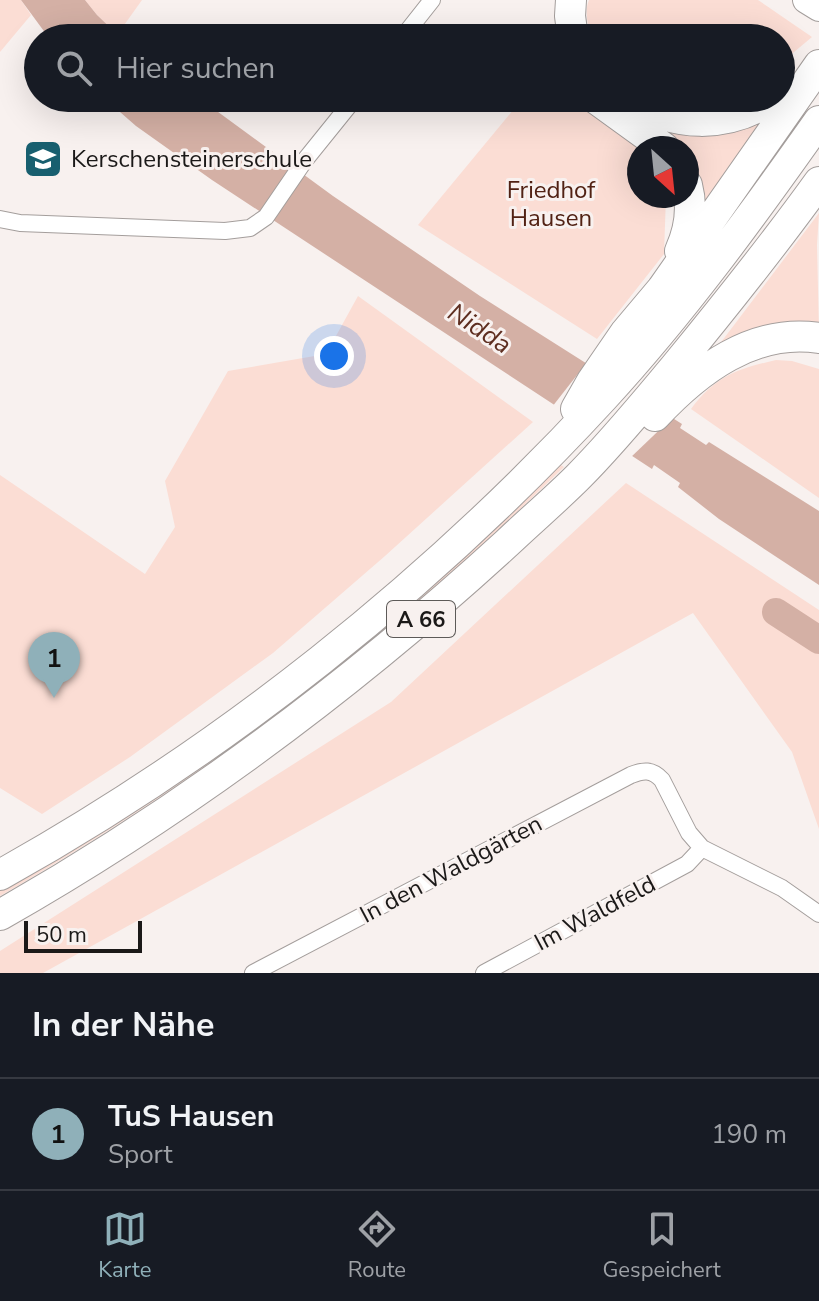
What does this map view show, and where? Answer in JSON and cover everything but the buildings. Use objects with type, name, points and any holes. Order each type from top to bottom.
[{"type":"highway","points":[[553,24],[554,0]]},
{"type":"highway","points":[[571,0],[571,24]]},
{"type":"highway","points":[[795,82],[819,64]]},
{"type":"highway","points":[[795,98],[819,64]]},
{"type":"highway","points":[[614,112],[647,136]]},
{"type":"highway","points":[[654,112],[687,121],[707,122],[748,112]]},
{"type":"highway","points":[[662,289],[786,112]]},
{"type":"highway","name":"A 66","points":[[0,875],[121,802],[289,684],[396,597],[499,505],[548,457],[636,340],[700,283],[819,121]]},
{"type":"highway","points":[[685,372],[819,182]]},
{"type":"highway","points":[[636,340],[686,238],[691,208]]},
{"type":"highway","points":[[685,372],[716,363],[754,343],[773,338],[819,338]]},
{"type":"highway","name":"A 66","points":[[0,915],[152,821],[221,775],[311,708],[421,619],[579,477],[626,446],[665,405],[685,372]]},
{"type":"main road","points":[[806,0],[819,8]]},
{"type":"street","points":[[413,24],[432,0]]},
{"type":"street","points":[[0,219],[20,223],[225,231],[250,228],[266,217],[299,168],[344,112]]},
{"type":"street","name":"In den Waldgärten","points":[[253,973],[642,771],[657,775],[662,780],[689,833],[702,848]]},
{"type":"street","points":[[702,848],[782,888],[819,914]]},
{"type":"street","name":"Im Waldfeld","points":[[484,973],[687,864],[702,848]]},
{"type":"green space","points":[[0,0],[21,0],[31,15],[0,52]]},
{"type":"green space","points":[[85,0],[142,0],[125,24],[106,24]]},
{"type":"green space","points":[[589,0],[758,0],[793,24],[588,24]]},
{"type":"green space","points":[[795,25],[812,37],[795,51]]},
{"type":"green space","name":"Friedhof Hausen","points":[[511,112],[594,112],[627,138],[627,208],[666,208],[664,254],[597,339],[418,225]]},
{"type":"green space","points":[[772,112],[699,216],[699,136],[663,136],[641,115]]},
{"type":"green space","points":[[819,213],[819,332],[706,362]]},
{"type":"green space","points":[[358,296],[533,422],[273,653],[130,757],[42,814],[0,788],[0,475],[145,574],[175,527],[165,481],[228,371],[326,354]]},
{"type":"green space","points":[[776,360],[819,369],[819,498],[691,409],[719,381],[750,367]]},
{"type":"green space","points":[[559,464],[564,467],[459,566],[348,661],[203,768],[103,834],[0,896],[0,890]]},
{"type":"green space","points":[[626,483],[819,610],[819,829],[792,752],[693,613],[43,973],[0,973],[0,951],[391,702]]},
{"type":"water","points":[[21,0],[85,0],[106,24],[39,24]]},
{"type":"water","name":"Nidda","points":[[120,112],[218,112],[333,196],[480,296],[682,424],[680,428],[706,445],[709,442],[819,511],[819,585],[719,519],[678,487],[680,483],[654,465],[652,469],[212,180]]},
{"type":"pier","points":[[588,361],[675,415],[629,459],[552,407]]},
{"type":"waterway","points":[[776,612],[819,640]]},
{"type":"place","name":"Kerschensteinerschule","points":[[43,159]]},
{"type":"place","name":"TuS Hausen","points":[[54,698]]}]
